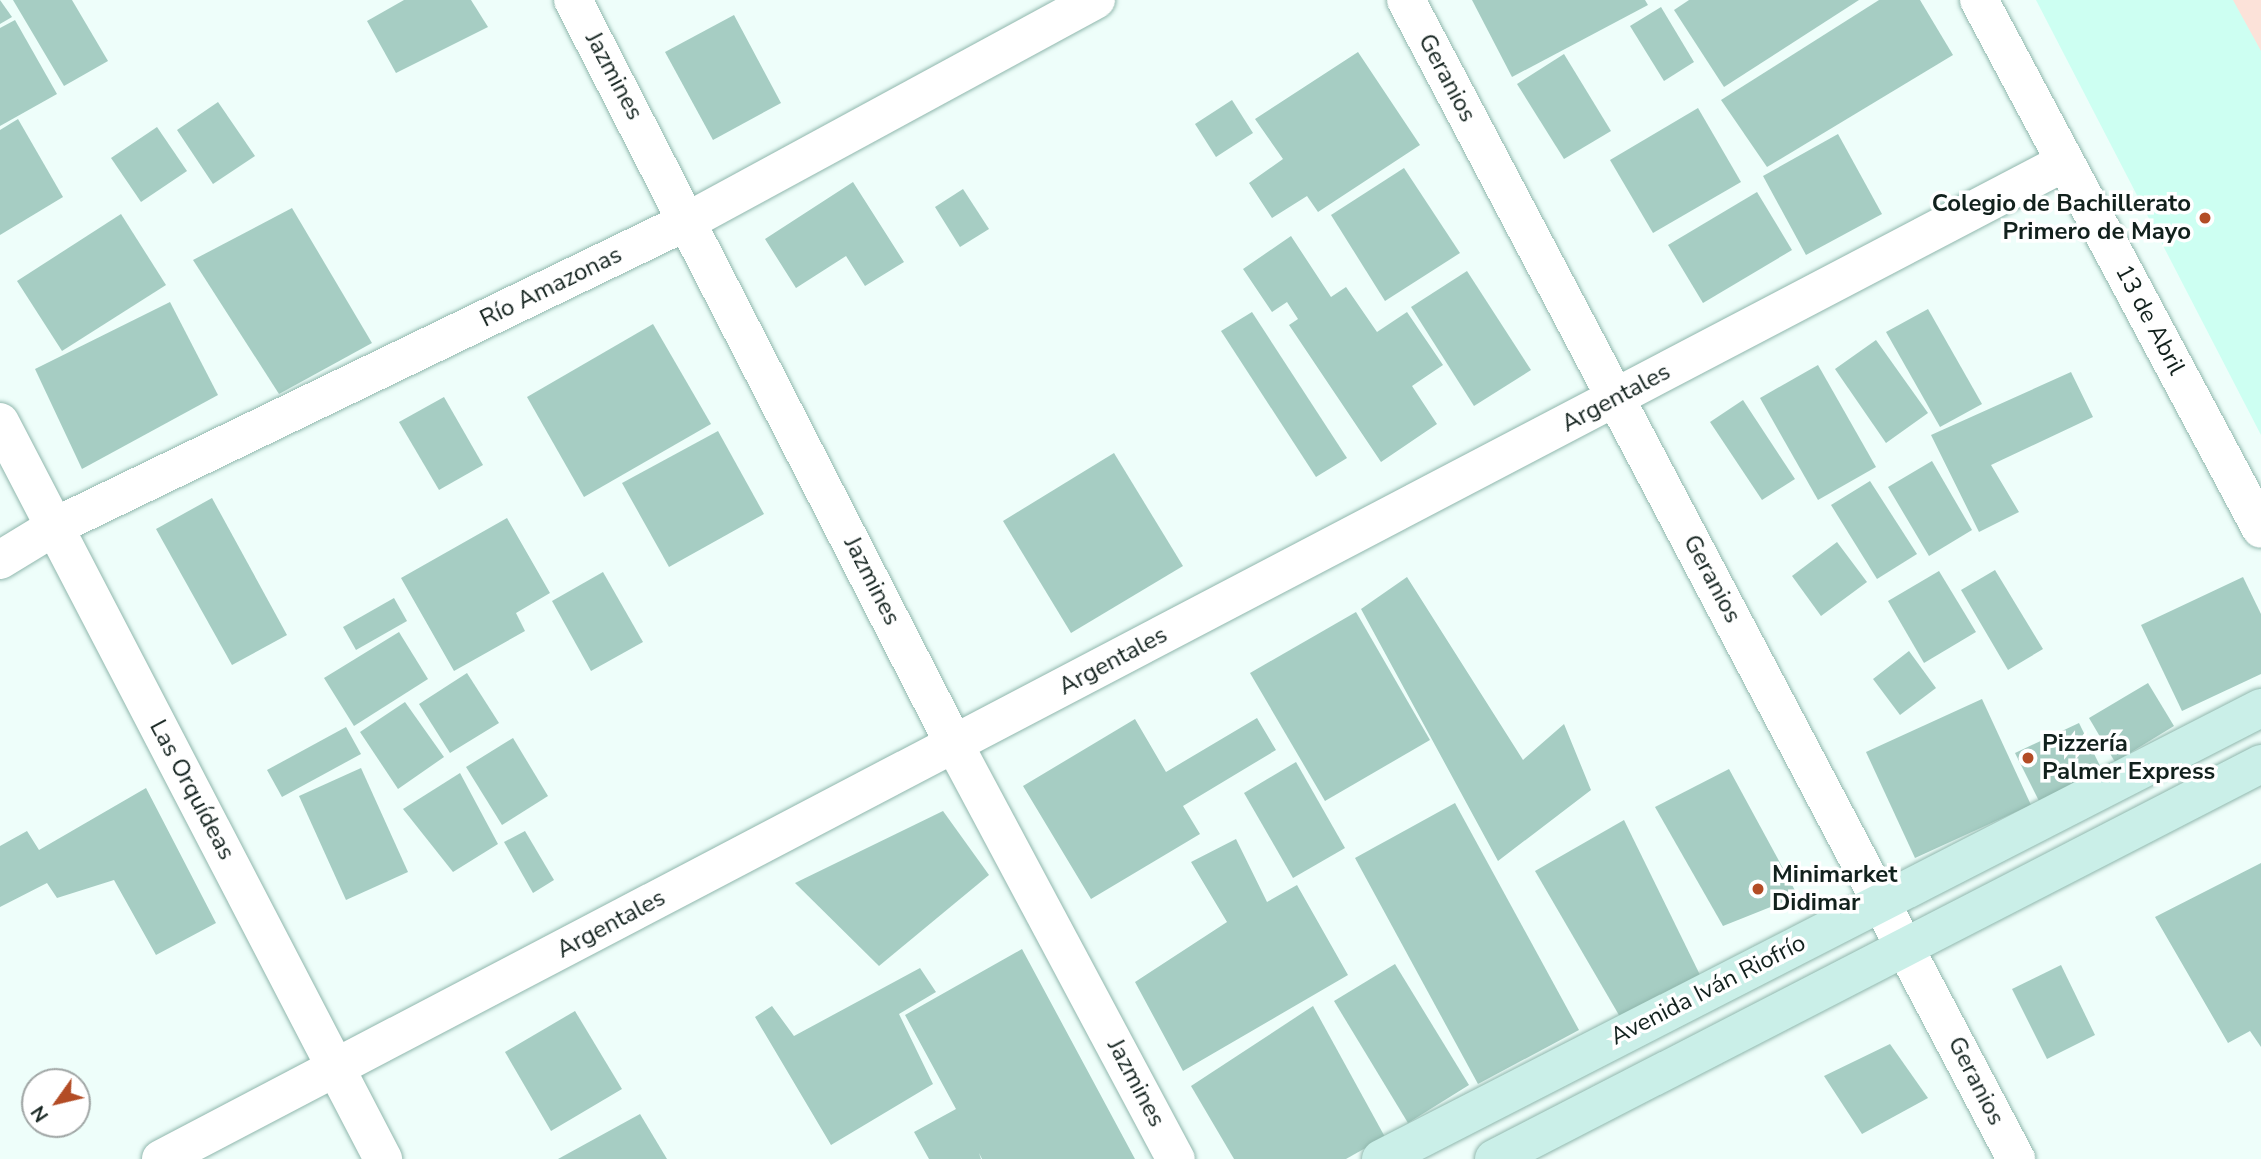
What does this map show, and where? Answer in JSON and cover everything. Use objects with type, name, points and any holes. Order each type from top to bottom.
[{"type":"main road","name":"Avenida Iván Riofrío","points":[[1381,1159],[2261,708]]},
{"type":"main road","name":"Avenida Iván Riofrío","points":[[1494,1159],[1905,945],[2261,765]]},
{"type":"street","name":"Jazmines","points":[[573,0],[690,220],[954,744],[1176,1159]]},
{"type":"street","name":"Río Amazonas","points":[[0,560],[54,527],[690,220],[1096,0]]},
{"type":"street","name":"Geranios","points":[[1405,0],[2016,1159]]},
{"type":"street","name":"13 de Abril","points":[[1979,0],[2261,529]]},
{"type":"street","name":"Argentales","points":[[161,1159],[2065,162]]},
{"type":"street","name":"Las Orquídeas","points":[[0,422],[383,1159]]},
{"type":"shaded area","name":"Colegio de Bachillerato Primero de Mayo","points":[[2036,0],[2261,0],[2261,435]]},
{"type":"shaded area","points":[[2233,0],[2261,0],[2261,51]]},
{"type":"building","points":[[0,0],[12,17],[0,24]]},
{"type":"building","points":[[13,0],[72,0],[108,61],[64,86]]},
{"type":"building","points":[[404,0],[471,0],[488,27],[396,73],[367,21]]},
{"type":"building","points":[[1472,0],[1645,0],[1648,5],[1512,77]]},
{"type":"building","points":[[1689,0],[1859,0],[1724,87],[1674,10]]},
{"type":"building","points":[[1879,0],[1920,0],[1953,55],[1767,167],[1721,100]]},
{"type":"building","points":[[1661,7],[1694,62],[1664,81],[1630,26]]},
{"type":"building","points":[[734,15],[781,103],[713,140],[665,52]]},
{"type":"building","points":[[15,20],[57,94],[0,126],[0,28]]},
{"type":"building","points":[[1358,52],[1420,145],[1318,212],[1307,196],[1272,218],[1249,183],[1283,159],[1255,119]]},
{"type":"building","points":[[1564,54],[1611,131],[1564,159],[1517,84]]},
{"type":"building","points":[[1232,100],[1253,133],[1216,157],[1195,124]]},
{"type":"building","points":[[218,102],[255,156],[213,184],[177,130]]},
{"type":"building","points":[[1698,108],[1741,182],[1653,233],[1610,160]]},
{"type":"building","points":[[18,119],[63,197],[0,235],[0,130]]},
{"type":"building","points":[[157,127],[187,171],[141,202],[111,158]]},
{"type":"building","points":[[1838,134],[1882,214],[1806,255],[1763,176]]},
{"type":"building","points":[[1404,168],[1460,253],[1385,301],[1331,215]]},
{"type":"building","points":[[853,182],[904,262],[865,286],[846,256],[796,288],[765,239]]},
{"type":"building","points":[[963,189],[989,229],[960,247],[935,207]]},
{"type":"building","points":[[1757,192],[1792,250],[1703,303],[1668,245]]},
{"type":"building","points":[[292,208],[372,343],[279,394],[193,260]]},
{"type":"building","points":[[121,214],[166,285],[62,351],[17,281]]},
{"type":"building","points":[[1291,236],[1331,297],[1346,287],[1377,332],[1407,312],[1443,365],[1412,386],[1437,424],[1381,462],[1289,325],[1298,319],[1287,302],[1272,312],[1243,269]]},
{"type":"building","points":[[1467,271],[1531,370],[1474,406],[1411,307]]},
{"type":"building","points":[[170,302],[218,395],[82,469],[35,369]]},
{"type":"building","points":[[1928,309],[1982,404],[1940,427],[1886,332]]},
{"type":"building","points":[[1252,312],[1347,458],[1316,477],[1221,331]]},
{"type":"building","points":[[653,324],[711,424],[584,497],[527,397]]},
{"type":"building","points":[[1876,340],[1928,413],[1886,443],[1835,369]]},
{"type":"building","points":[[1818,365],[1876,467],[1818,500],[1760,398]]},
{"type":"building","points":[[2071,372],[2093,417],[1991,465],[2019,512],[1979,532],[1931,435]]},
{"type":"building","points":[[444,397],[483,465],[439,490],[399,422]]},
{"type":"building","points":[[1743,400],[1795,479],[1762,500],[1710,422]]},
{"type":"building","points":[[718,431],[764,514],[669,567],[622,483]]},
{"type":"building","points":[[1114,453],[1183,566],[1071,633],[1003,521]]},
{"type":"building","points":[[1932,461],[1972,530],[1929,556],[1888,487]]},
{"type":"building","points":[[1870,481],[1917,554],[1877,579],[1831,505]]},
{"type":"building","points":[[212,498],[287,635],[232,665],[156,529]]},
{"type":"building","points":[[507,518],[550,593],[516,613],[525,631],[454,671],[401,578]]},
{"type":"building","points":[[1837,542],[1867,582],[1821,616],[1792,576]]},
{"type":"building","points":[[1995,570],[2043,649],[2008,670],[1961,590]]},
{"type":"building","points":[[1939,571],[1976,632],[1924,663],[1888,601]]},
{"type":"building","points":[[603,572],[643,642],[591,671],[552,601]]},
{"type":"building","points":[[1407,577],[1523,760],[1564,724],[1591,790],[1498,861],[1361,609]]},
{"type":"building","points":[[2243,577],[2261,614],[2261,674],[2182,711],[2141,625]]},
{"type":"building","points":[[394,598],[407,621],[356,650],[343,627]]},
{"type":"building","points":[[1356,612],[1430,740],[1325,801],[1250,673]]},
{"type":"building","points":[[399,632],[428,679],[354,726],[324,678]]},
{"type":"building","points":[[1909,651],[1936,688],[1900,715],[1873,679]]},
{"type":"building","points":[[467,673],[499,723],[450,753],[419,704]]},
{"type":"building","points":[[2148,683],[2174,726],[2115,762],[2089,718]]},
{"type":"building","points":[[1982,699],[2031,805],[1915,858],[1866,752]]},
{"type":"building","points":[[405,702],[444,757],[398,789],[360,732]]},
{"type":"building","points":[[1257,718],[1276,750],[1183,806],[1200,834],[1091,899],[1023,786],[1135,719],[1166,772]]},
{"type":"building","points":[[2079,723],[2103,772],[2040,803],[2015,753]]},
{"type":"building","points":[[346,727],[361,754],[282,797],[267,770]]},
{"type":"building","points":[[513,738],[548,796],[502,825],[466,767]]},
{"type":"building","points":[[1296,762],[1345,848],[1293,878],[1244,793]]},
{"type":"building","points":[[361,768],[408,872],[346,900],[299,796]]},
{"type":"building","points":[[1729,769],[1798,896],[1723,926],[1655,807]]},
{"type":"building","points":[[460,773],[498,844],[453,872],[403,809]]},
{"type":"building","points":[[146,788],[216,923],[156,955],[114,880],[57,898],[47,883],[0,907],[0,846],[27,831],[39,850]]},
{"type":"building","points":[[1455,803],[1579,1030],[1478,1084],[1355,858]]},
{"type":"building","points":[[943,811],[989,875],[879,966],[795,883]]},
{"type":"building","points":[[1624,820],[1703,981],[1623,1022],[1535,871]]},
{"type":"building","points":[[525,831],[554,880],[533,893],[504,842]]},
{"type":"building","points":[[1236,839],[1267,902],[1297,885],[1348,975],[1183,1071],[1135,982],[1227,922],[1191,862]]},
{"type":"building","points":[[2261,863],[2261,1047],[2250,1031],[2228,1043],[2155,917]]},
{"type":"building","points":[[1022,949],[1135,1159],[982,1159],[979,1153],[981,1159],[929,1159],[914,1132],[956,1109],[905,1015]]},
{"type":"building","points":[[1395,964],[1469,1085],[1408,1123],[1334,1001]]},
{"type":"building","points":[[2061,965],[2095,1035],[2047,1059],[2012,989]]},
{"type":"building","points":[[920,968],[936,992],[899,1014],[933,1084],[831,1145],[755,1017],[772,1006],[794,1036]]},
{"type":"building","points":[[1313,1006],[1385,1137],[1346,1159],[1234,1159],[1191,1086]]},
{"type":"building","points":[[575,1011],[622,1089],[551,1131],[505,1052]]},
{"type":"building","points":[[1890,1044],[1928,1098],[1862,1134],[1824,1076]]},
{"type":"building","points":[[640,1114],[667,1159],[558,1159]]},
{"type":"place","name":"Colegio de Bachillerato Primero de Mayo","points":[[2205,218]]},
{"type":"place","name":"Pizzería Palmer Express","points":[[2028,758]]},
{"type":"place","name":"Minimarket Didimar","points":[[1758,889]]}]
